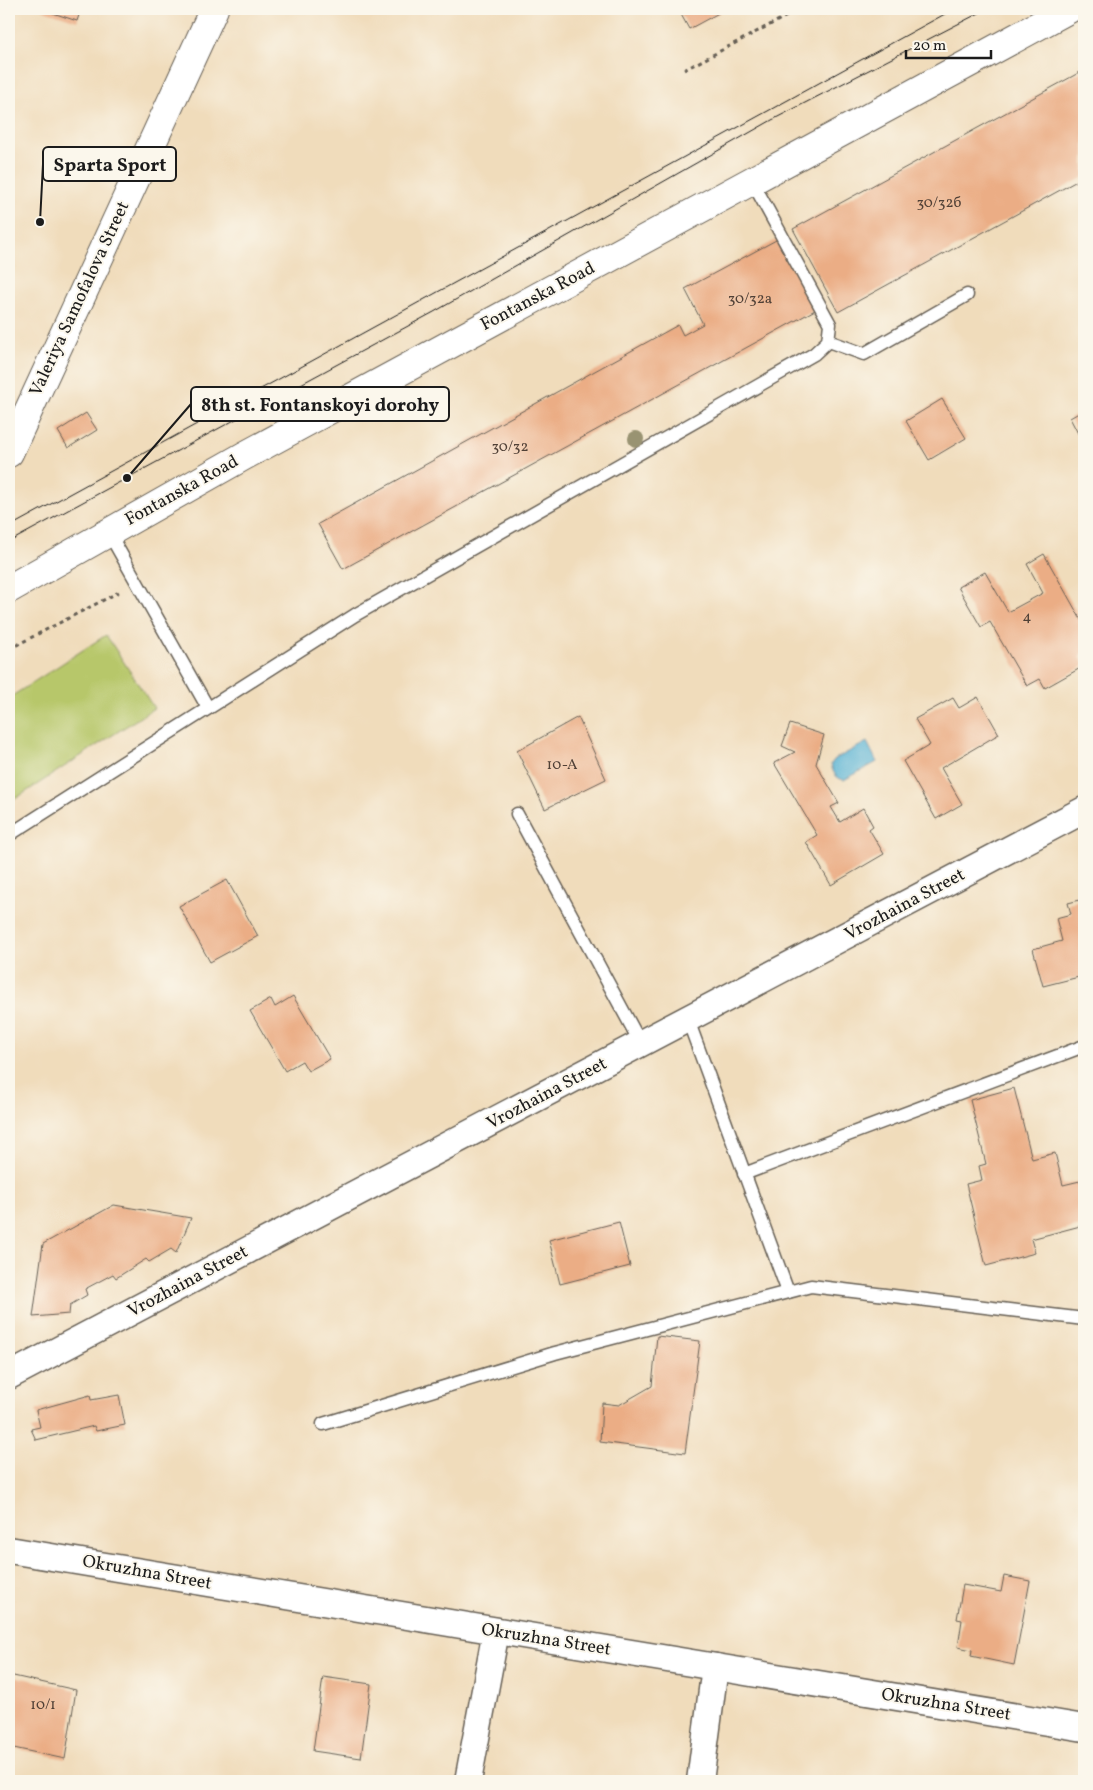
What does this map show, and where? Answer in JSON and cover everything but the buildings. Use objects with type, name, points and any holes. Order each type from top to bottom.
[{"type":"main road","name":"Valeriya Samofalova Street","points":[[9,453],[214,9]]},
{"type":"main road","name":"Fontanska Road","points":[[9,589],[244,456],[1069,9]]},
{"type":"street","name":"Vrozhaina Street","points":[[9,1376],[1084,810]]},
{"type":"street","name":"Okruzhna Street","points":[[9,1550],[1084,1728]]},
{"type":"street","points":[[468,1781],[496,1631]]},
{"type":"street","points":[[700,1781],[715,1667]]},
{"type":"lane","points":[[9,835],[355,614],[814,354],[828,341],[830,324],[752,181]]},
{"type":"lane","points":[[828,341],[864,354],[967,294]]},
{"type":"lane","points":[[109,532],[208,708]]},
{"type":"lane","points":[[517,814],[641,1044]]},
{"type":"lane","points":[[688,1020],[788,1292]]},
{"type":"lane","points":[[744,1174],[1084,1046]]},
{"type":"lane","points":[[323,1424],[554,1353],[811,1286],[1084,1319]]},
{"type":"path","points":[[684,70],[800,9]]},
{"type":"path","points":[[9,649],[138,583]]},
{"type":"green space","points":[[106,635],[154,708],[9,803],[9,698]]},
{"type":"water","points":[[867,742],[877,762],[844,780],[836,776],[831,764],[835,759]]},
{"type":"tram line","points":[[9,527],[954,9]]},
{"type":"tram line","points":[[9,542],[434,312],[772,120],[987,9]]},
{"type":"place","name":"Sparta Sport","points":[[40,222]]},
{"type":"place","name":"8th st. Fontanskoyi dorohy","points":[[127,478]]}]
